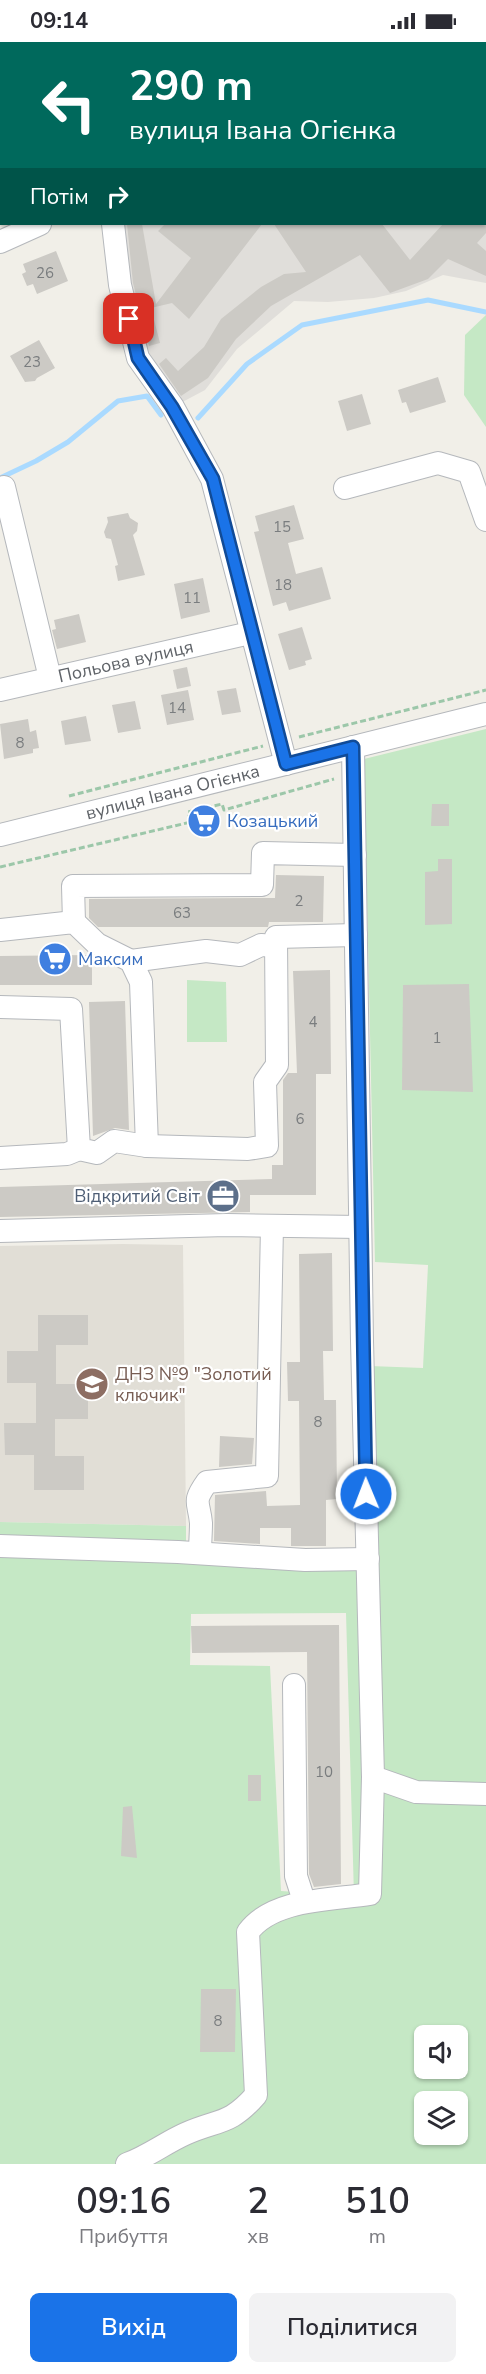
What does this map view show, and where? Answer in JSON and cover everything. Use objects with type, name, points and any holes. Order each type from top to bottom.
[{"type":"street","points":[[0,242],[38,225]]},
{"type":"street","points":[[113,225],[120,285],[138,358],[172,407],[213,479],[250,633],[286,764]]},
{"type":"street","points":[[345,488],[438,463],[469,472],[486,520]]},
{"type":"street","points":[[4,487],[50,678]]},
{"type":"street","name":"Польова вулиця","points":[[0,690],[250,633]]},
{"type":"street","name":"вулиця Івана Огієнка","points":[[0,835],[486,714]]},
{"type":"street","points":[[127,2164],[186,2134],[229,2120],[243,2110],[256,2095],[248,1932],[254,1923],[304,1901],[370,1894],[373,1777],[360,1227],[353,747]]},
{"type":"street","points":[[276,946],[261,945],[240,955],[206,951],[130,961],[97,944],[74,922],[73,885],[262,885],[263,853],[355,855]]},
{"type":"street","points":[[0,930],[74,922]]},
{"type":"street","points":[[0,1158],[67,1154],[79,1149],[97,1153],[114,1141],[147,1146],[248,1149],[267,1146],[265,1082],[277,1065],[276,937],[356,935]]},
{"type":"street","points":[[130,961],[141,982],[147,1146]]},
{"type":"street","points":[[0,1007],[71,1009],[79,1149]]},
{"type":"street","points":[[0,1231],[272,1226],[360,1227]]},
{"type":"street","points":[[200,1553],[201,1521],[196,1508],[198,1494],[207,1482],[267,1476],[272,1226]]},
{"type":"street","points":[[0,1546],[200,1553],[305,1560],[368,1559]]},
{"type":"street","points":[[294,1685],[296,1876],[304,1901]]},
{"type":"street","points":[[373,1777],[416,1792],[486,1794]]},
{"type":"path","points":[[0,867],[191,822],[188,812],[222,804],[224,810],[353,773]]},
{"type":"shaded area","points":[[116,225],[486,225],[486,283],[443,275],[406,291],[374,298],[328,302],[294,301],[237,349],[205,390],[173,407],[151,369]]},
{"type":"shaded area","name":"ДНЗ №9 \"Золотий ключик\"","points":[[183,1245],[186,1526],[0,1522],[0,1246]]},
{"type":"green space","points":[[486,315],[486,427],[464,395],[465,335]]},
{"type":"green space","points":[[486,729],[486,2164],[0,2164],[0,1522],[186,1526],[186,1554],[377,1566],[370,1366],[423,1368],[428,1265],[375,1262],[364,759]],"holes":[[[346,1613],[354,1896],[281,1891],[270,1666],[190,1665],[191,1614]]]},
{"type":"green space","points":[[187,980],[226,982],[227,1042],[187,1042]]},
{"type":"building","points":[[127,225],[142,225],[156,304],[191,258],[158,231],[164,225],[261,225],[189,319],[172,303],[151,308],[160,343],[149,346],[133,283]]},
{"type":"building","points":[[275,225],[383,225],[410,260],[442,225],[486,225],[486,233],[477,243],[486,251],[486,276],[448,259],[428,279],[390,293],[360,255],[271,306],[236,339],[208,378],[181,396],[159,364],[166,358],[178,371],[204,347],[221,319],[261,287],[284,274],[306,272]]},
{"type":"building","points":[[56,251],[68,281],[37,294],[33,284],[27,286],[22,274],[26,272],[23,264]]},
{"type":"building","points":[[39,340],[55,368],[35,381],[25,382],[10,356]]},
{"type":"building","points":[[438,377],[446,402],[410,413],[406,402],[402,403],[398,390]]},
{"type":"building","points":[[362,394],[371,424],[347,431],[338,401]]},
{"type":"building","points":[[294,505],[304,539],[288,543],[296,574],[322,567],[331,599],[289,611],[286,602],[273,606],[254,532],[259,531],[255,516]]},
{"type":"building","points":[[128,513],[130,518],[138,523],[137,531],[133,535],[145,575],[118,581],[115,566],[118,565],[111,539],[106,538],[104,532],[108,522],[107,517]]},
{"type":"building","points":[[203,578],[210,612],[181,619],[174,584]]},
{"type":"building","points":[[79,614],[86,642],[57,649],[52,630],[56,629],[54,620]]},
{"type":"building","points":[[302,627],[312,659],[305,661],[306,665],[289,670],[278,634]]},
{"type":"building","points":[[187,667],[191,686],[177,689],[173,670]]},
{"type":"building","points":[[236,688],[241,712],[222,715],[217,691]]},
{"type":"building","points":[[188,690],[194,720],[167,725],[161,695]]},
{"type":"building","points":[[135,701],[141,729],[118,733],[112,705]]},
{"type":"building","points":[[86,716],[91,741],[65,745],[61,721]]},
{"type":"building","points":[[28,719],[30,732],[36,730],[39,748],[33,749],[33,753],[4,759],[0,724]]},
{"type":"building","points":[[432,804],[449,804],[449,826],[431,826]]},
{"type":"building","points":[[438,859],[452,859],[452,924],[425,925],[425,872],[438,871]]},
{"type":"building","points":[[276,875],[324,876],[323,922],[269,922],[268,927],[98,927],[89,918],[89,899],[275,898]]},
{"type":"building","points":[[90,955],[92,957],[92,985],[0,985],[0,956]]},
{"type":"building","points":[[330,970],[331,1074],[316,1074],[316,1195],[250,1195],[250,1212],[0,1217],[0,1187],[272,1179],[272,1165],[283,1165],[283,1080],[288,1073],[297,1073],[293,971]]},
{"type":"building","points":[[469,984],[473,1092],[402,1090],[403,985]]},
{"type":"building","points":[[125,1001],[129,1130],[115,1128],[93,1136],[89,1002]]},
{"type":"building","points":[[332,1253],[333,1351],[323,1351],[324,1400],[336,1400],[337,1499],[326,1500],[326,1546],[291,1546],[291,1528],[260,1528],[260,1544],[214,1541],[215,1495],[266,1491],[267,1506],[300,1505],[299,1401],[288,1401],[287,1362],[300,1362],[299,1254]]},
{"type":"building","points":[[38,1315],[88,1315],[88,1345],[56,1345],[56,1384],[88,1384],[88,1419],[55,1419],[55,1456],[84,1456],[84,1490],[34,1490],[34,1455],[5,1455],[4,1423],[36,1423],[36,1383],[7,1383],[7,1351],[38,1351]]},
{"type":"building","points":[[220,1436],[254,1438],[252,1464],[219,1467]]},
{"type":"building","points":[[339,1625],[341,1884],[314,1887],[309,1874],[307,1652],[192,1653],[191,1626]]},
{"type":"building","points":[[248,1775],[261,1775],[261,1801],[248,1801]]},
{"type":"building","points":[[132,1806],[137,1858],[121,1856],[123,1807]]},
{"type":"building","points":[[201,1989],[236,1989],[235,2052],[200,2052]]},
{"type":"waterway","points":[[198,418],[247,364],[302,325],[428,300],[486,312]]},
{"type":"waterway","points":[[0,478],[36,461],[68,442],[118,401],[147,396],[161,415]]},
{"type":"place","name":"Козацький","points":[[204,821]]},
{"type":"place","name":"Максим","points":[[55,959]]},
{"type":"place","name":"Відкритий Світ","points":[[223,1196]]},
{"type":"place","name":"ДНЗ №9 \"Золотий ключик\"","points":[[92,1384]]},
{"type":"route","points":[[129,319],[138,358],[172,407],[213,479],[250,633],[286,764],[353,747],[366,1494]]}]
